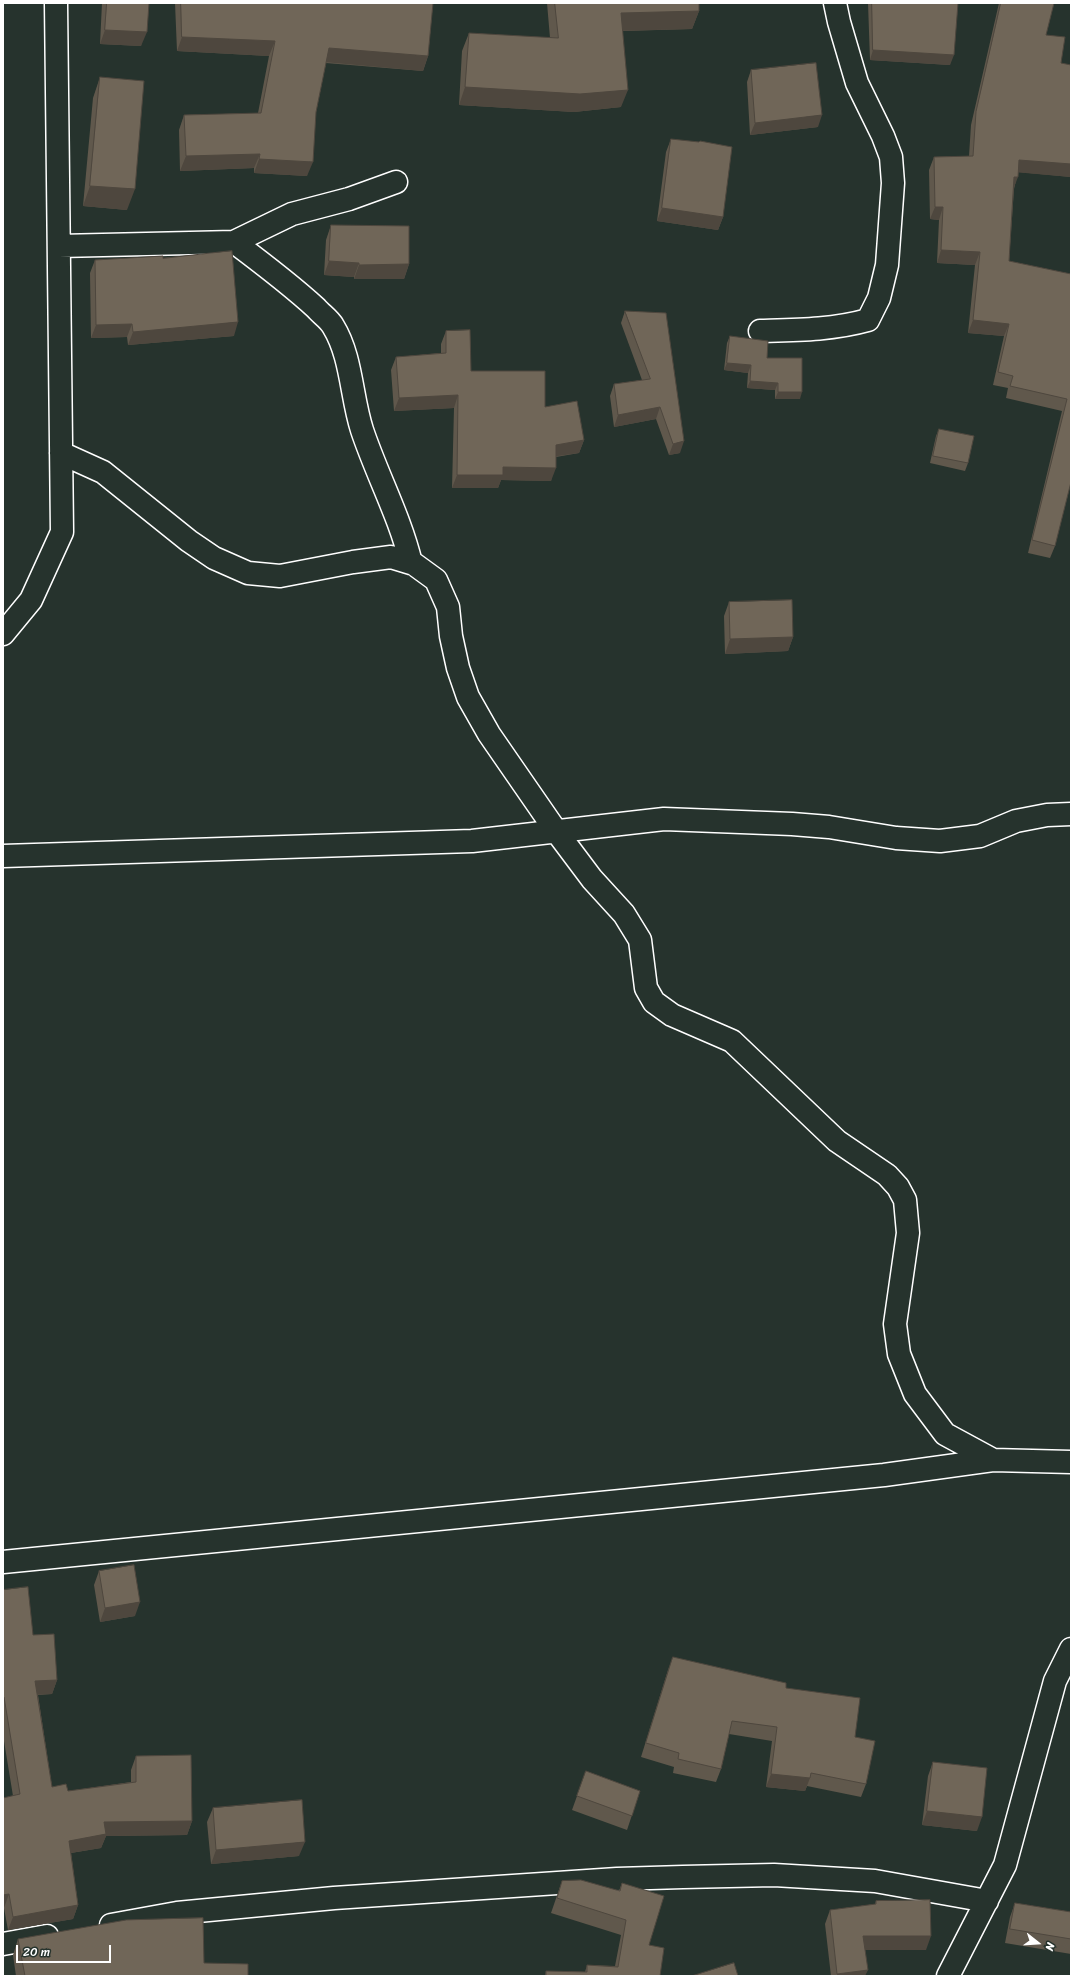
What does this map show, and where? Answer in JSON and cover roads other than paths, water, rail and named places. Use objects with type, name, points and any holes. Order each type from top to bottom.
[{"type":"street","points":[[3,634],[31,600],[62,532],[56,3]]},
{"type":"street","points":[[760,331],[819,330],[844,327],[868,320],[879,298],[887,265],[893,183],[891,157],[883,136],[857,82],[839,22],[835,3]]},
{"type":"street","points":[[59,246],[234,242],[292,214],[349,199],[396,182]]},
{"type":"street","points":[[234,242],[293,286],[333,325],[347,356],[362,430],[384,489],[397,515],[405,536],[411,564]]},
{"type":"street","points":[[61,453],[103,472],[189,541],[214,558],[248,573],[280,576],[353,562],[391,557],[411,564],[436,580],[448,607],[451,636],[458,668],[468,697],[489,734],[556,831],[592,879],[624,914],[640,940],[646,988],[654,1002],[672,1015],[732,1041],[836,1141],[887,1175],[898,1187],[905,1200],[908,1233],[895,1324],[899,1354],[915,1394],[945,1434],[993,1460]]},
{"type":"street","points":[[3,856],[472,841],[664,819],[829,826],[896,838],[940,841],[980,836],[1016,821],[1047,815],[1071,814]]},
{"type":"street","points":[[3,1562],[884,1475],[993,1460],[1071,1462]]},
{"type":"street","points":[[948,1976],[1005,1866],[1063,1685],[1071,1649]]},
{"type":"street","points":[[94,1928],[177,1913],[334,1898],[618,1879],[774,1876],[875,1882],[987,1901]]},
{"type":"street","points":[[3,1944],[63,1933]]}]
